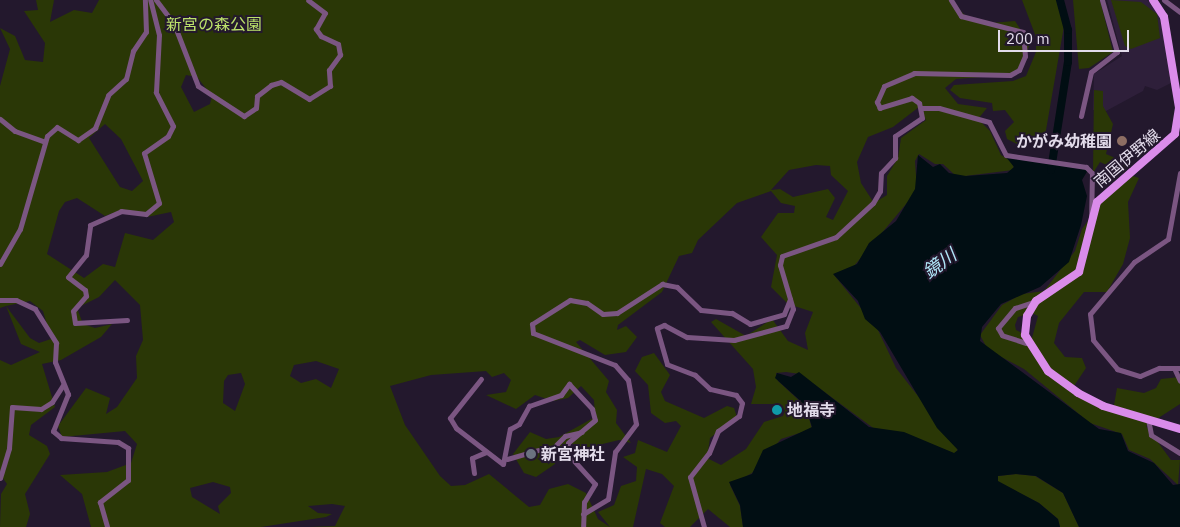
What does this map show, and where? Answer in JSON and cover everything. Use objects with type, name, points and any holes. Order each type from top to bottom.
[{"type":"main road","name":"南国伊野線","points":[[1036,301],[1079,272],[1091,221],[1104,194],[1172,140],[1179,108],[1164,17],[1153,0]]},
{"type":"main road","points":[[1036,301],[1027,316],[1026,342],[1053,376],[1078,393],[1180,429]]},
{"type":"street","points":[[0,264],[20,229],[45,142],[57,127],[74,140],[95,128],[108,95],[126,78],[133,51],[146,32],[145,0]]},
{"type":"street","points":[[127,320],[75,323],[73,311],[86,296],[85,290],[68,277],[86,255],[90,225],[121,211],[146,214],[160,203],[144,153],[168,136],[173,126],[156,92],[159,35],[150,0]]},
{"type":"street","points":[[156,0],[174,24],[184,60],[198,86],[244,116],[256,108],[257,96],[271,84],[280,82],[309,99],[330,86],[329,70],[340,55],[338,44],[321,36],[316,29],[325,14],[308,0]]},
{"type":"street","points":[[951,0],[962,17],[1022,31],[1027,37],[1025,56],[1019,70],[1010,76],[903,75],[884,86],[877,102],[883,108],[912,98],[921,108],[989,122],[1006,155],[1086,167],[1092,173],[1091,221]]},
{"type":"street","points":[[1082,116],[1089,76],[1117,52],[1102,0]]},
{"type":"street","points":[[1164,0],[1180,12]]},
{"type":"street","points":[[704,527],[690,477],[709,453],[718,431],[739,416],[742,403],[736,395],[710,389],[695,375],[667,364],[657,328],[664,325],[700,339],[746,339],[786,326],[793,310],[780,264],[782,256],[836,238],[873,203],[880,191],[880,173],[895,158],[895,136],[920,120],[921,108]]},
{"type":"street","points":[[0,119],[15,130],[45,142]]},
{"type":"street","points":[[1180,173],[1168,239],[1134,262],[1090,314],[1093,340],[1117,369],[1140,376],[1180,368]]},
{"type":"street","points":[[583,514],[608,499],[615,452],[636,424],[628,380],[615,364],[533,333],[532,324],[570,300],[603,314],[617,313],[662,284],[677,287],[701,310],[732,313],[750,324],[784,314],[791,299]]},
{"type":"street","points":[[0,300],[23,302],[40,313],[56,343],[55,362],[68,400],[52,425],[56,435],[80,442],[118,442],[128,448],[128,480],[100,502],[107,527]]},
{"type":"street","points":[[1026,342],[1002,335],[998,328],[1016,308],[1036,301]]},
{"type":"street","points":[[1174,368],[1180,381]]},
{"type":"street","points":[[481,379],[450,418],[486,452],[503,464],[507,459],[510,429],[520,424],[529,406],[561,395],[568,384],[595,416],[582,432],[568,443],[566,452],[595,484],[584,502],[584,527]]},
{"type":"street","points":[[0,478],[9,448],[12,407],[41,409],[52,402],[63,385]]},
{"type":"street","points":[[1148,419],[1151,434],[1180,453]]},
{"type":"street","points":[[556,445],[565,436],[582,432]]},
{"type":"street","points":[[507,459],[538,450]]},
{"type":"street","points":[[474,473],[472,458],[486,452]]},
{"type":"shaded area","points":[[1107,0],[1147,0],[1159,13],[1173,82],[1157,90],[1145,86],[1143,91],[1106,111],[1093,110],[1094,74],[1122,56]]},
{"type":"green space","name":"新宮の森公園","points":[[36,0],[54,0],[50,22],[74,10],[92,13],[99,0],[949,0],[965,15],[991,23],[1015,21],[1030,44],[1020,69],[1008,75],[956,79],[945,88],[958,104],[987,108],[978,119],[990,131],[1001,155],[1014,163],[1013,170],[957,177],[943,164],[935,164],[919,154],[915,161],[917,191],[854,266],[834,275],[877,328],[896,368],[958,447],[956,454],[904,434],[876,430],[800,374],[786,372],[776,373],[778,381],[806,407],[812,429],[781,439],[752,473],[730,485],[740,506],[743,527],[730,527],[708,509],[690,527],[665,527],[660,523],[674,486],[662,474],[646,469],[633,527],[610,527],[309,527],[335,526],[345,506],[332,504],[308,506],[318,513],[332,514],[326,517],[261,527],[91,527],[82,494],[60,475],[107,472],[131,463],[137,444],[125,431],[62,437],[58,426],[86,388],[110,398],[106,414],[117,407],[137,378],[136,356],[143,340],[140,305],[115,280],[99,297],[77,308],[83,324],[95,328],[112,324],[101,337],[61,360],[42,364],[55,407],[31,425],[29,435],[47,446],[50,454],[25,494],[30,514],[26,527],[0,527],[1,494],[7,484],[0,474],[0,360],[11,365],[40,352],[21,344],[6,306],[0,308],[0,86],[10,49],[0,28],[15,36],[25,60],[43,62],[45,43],[24,11],[38,10]],"holes":[[[186,75],[197,77],[212,96],[210,104],[194,112],[181,87]],[[919,107],[926,120],[901,138],[898,158],[887,176],[887,195],[874,203],[861,183],[857,162],[868,137],[893,127]],[[105,124],[121,139],[143,181],[132,191],[120,187],[89,138]],[[816,165],[830,166],[831,175],[848,191],[833,220],[826,217],[835,198],[828,189],[793,197],[780,189],[771,190],[789,170]],[[771,191],[781,203],[795,206],[794,213],[778,213],[761,237],[777,255],[771,287],[788,304],[813,312],[805,333],[808,350],[788,341],[772,319],[746,336],[716,319],[711,322],[753,369],[756,387],[751,404],[777,404],[785,410],[783,416],[764,422],[746,449],[721,465],[707,458],[710,438],[737,417],[734,408],[727,406],[704,418],[665,401],[661,392],[670,375],[654,353],[642,357],[635,371],[648,385],[651,413],[665,423],[676,421],[681,426],[667,452],[638,440],[635,453],[623,457],[637,467],[636,481],[621,486],[614,505],[598,512],[610,527],[598,519],[586,493],[568,484],[549,489],[540,505],[529,507],[489,474],[465,485],[451,486],[440,476],[405,425],[390,386],[431,375],[486,371],[492,377],[504,373],[511,380],[506,392],[486,395],[516,409],[535,395],[553,401],[568,398],[581,386],[594,400],[595,417],[559,437],[546,439],[530,432],[513,454],[524,473],[536,477],[555,464],[557,451],[569,443],[586,448],[619,440],[631,443],[616,423],[617,410],[606,392],[609,381],[576,342],[580,340],[605,355],[626,352],[637,337],[626,326],[617,330],[618,325],[662,292],[679,256],[692,253],[698,240],[737,203]],[[77,198],[105,216],[121,210],[147,217],[171,212],[174,222],[153,240],[125,233],[115,267],[103,264],[84,278],[47,254],[59,211],[65,202]],[[30,301],[43,311],[51,339],[39,343],[30,338],[6,306]],[[316,361],[339,369],[331,388],[316,379],[301,383],[290,376],[294,365]],[[241,373],[245,384],[235,411],[223,403],[224,381],[228,375]],[[213,482],[230,487],[231,493],[218,506],[220,514],[192,497],[190,488]]]},
{"type":"green space","points":[[1022,0],[1059,0],[1064,26],[1045,136],[1038,143],[1019,145],[1007,139],[1005,131],[1014,122],[1005,110],[993,111],[992,103],[960,98],[950,90],[954,85],[1013,81],[1026,76],[1036,52],[1036,37]]},
{"type":"green space","points":[[1073,0],[1100,0],[1113,52],[1089,68],[1079,69]]},
{"type":"green space","points":[[1111,0],[1141,2],[1157,14],[1160,38],[1131,49],[1125,46]]},
{"type":"green space","points":[[1094,90],[1103,91],[1103,106],[1113,124],[1106,154],[1129,164],[1124,173],[1100,162],[1093,173]]},
{"type":"green space","points":[[1133,176],[1139,178],[1128,202],[1130,238],[1123,264],[1107,292],[1084,292],[1059,323],[1054,343],[1065,357],[1082,358],[1086,368],[1074,386],[1107,411],[1114,405],[1117,388],[1144,393],[1156,388],[1161,379],[1180,377],[1180,404],[1146,426],[1171,460],[1180,460],[1178,485],[1150,459],[1129,450],[1122,434],[1090,423],[1024,369],[988,350],[980,335],[1002,305],[1022,294],[1044,291],[1075,251],[1082,229],[1103,200]],"holes":[[[1032,313],[1038,316],[1032,338],[1016,330],[1015,325],[1018,317]]]},
{"type":"green space","points":[[1016,474],[1035,476],[1063,493],[1079,527],[1060,527],[1058,519],[1039,503],[998,482],[998,476]]},
{"type":"water","points":[[918,155],[933,167],[940,164],[949,173],[966,176],[1007,173],[1014,167],[1006,157],[1088,170],[1082,180],[1087,196],[1081,225],[1069,262],[1040,287],[1001,304],[982,327],[980,341],[1099,429],[1121,433],[1128,451],[1154,463],[1173,485],[1180,484],[1180,527],[1079,527],[1063,493],[1036,476],[1016,474],[998,476],[998,481],[1039,503],[1058,519],[1060,527],[743,527],[740,505],[729,482],[752,474],[763,450],[812,427],[805,405],[775,378],[777,373],[791,377],[799,372],[869,427],[904,432],[954,453],[958,450],[937,428],[880,332],[865,319],[858,301],[833,274],[857,264],[869,243],[896,221],[915,189]]},
{"type":"waterway","name":"鏡川","points":[[1051,170],[1068,62],[1068,30],[1060,0]]},
{"type":"place","name":"かがみ幼稚園","points":[[1122,141]]},
{"type":"place","name":"地福寺","points":[[777,410]]},
{"type":"place","name":"新宮神社","points":[[531,454]]}]
